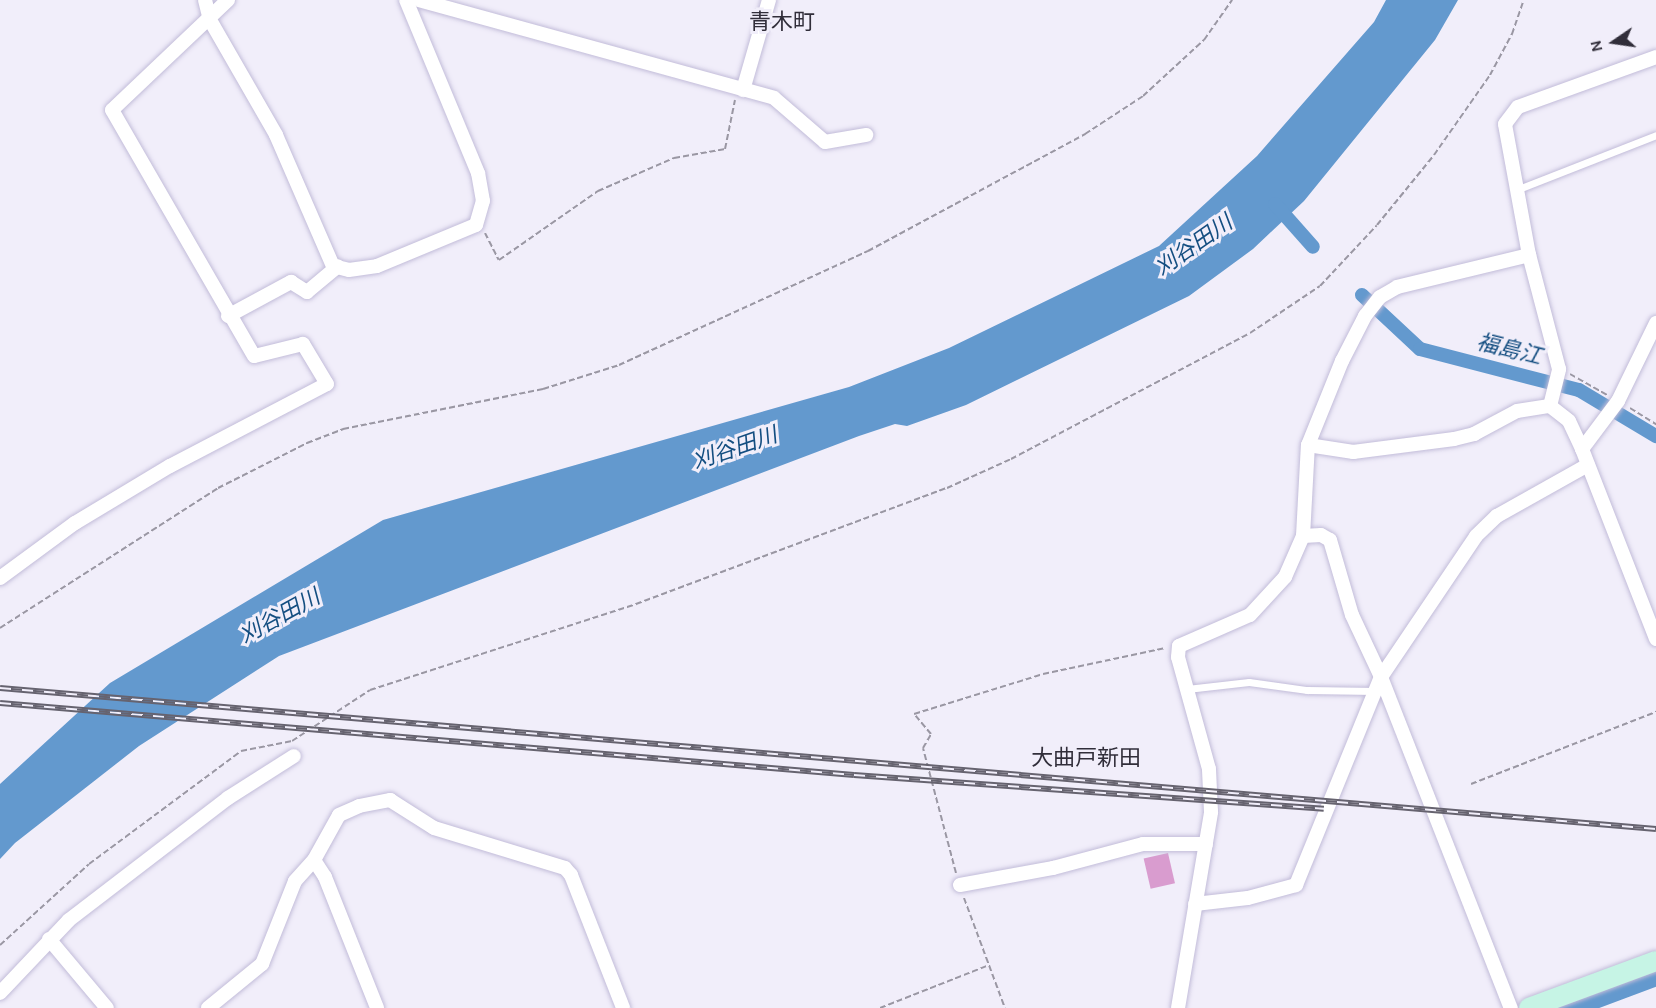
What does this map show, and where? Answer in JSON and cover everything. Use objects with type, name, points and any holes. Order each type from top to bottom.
[{"type":"main road","points":[[1529,1008],[1656,961]]},
{"type":"street","points":[[205,0],[209,16],[276,135],[333,266],[349,270],[377,266],[476,225],[483,201],[478,173],[406,0]]},
{"type":"street","points":[[0,578],[75,523],[170,466],[327,384],[303,344],[254,356],[228,315],[112,110],[228,0]]},
{"type":"street","points":[[419,0],[774,98],[789,107],[825,142],[866,135]]},
{"type":"street","points":[[743,90],[769,0]]},
{"type":"street","points":[[1552,400],[1559,372],[1529,255],[1504,133],[1510,114],[1518,107],[1656,57]]},
{"type":"street","points":[[1178,1008],[1210,812],[1209,769],[1187,689],[1179,646],[1251,615],[1285,577],[1303,536],[1308,445],[1365,316],[1380,297],[1397,286],[1529,255]]},
{"type":"street","points":[[228,315],[291,282],[307,292],[338,266]]},
{"type":"street","points":[[1582,449],[1608,418],[1618,401],[1656,323]]},
{"type":"street","points":[[1308,445],[1353,452],[1454,439],[1474,434],[1517,411],[1552,400]]},
{"type":"street","points":[[1552,400],[1569,421],[1582,449],[1656,639]]},
{"type":"street","points":[[1195,904],[1248,898],[1296,885],[1382,677],[1488,523],[1588,465]]},
{"type":"street","points":[[1303,536],[1321,535],[1330,540],[1352,615],[1382,677],[1511,1008]]},
{"type":"street","points":[[0,993],[49,939],[175,838],[294,756]]},
{"type":"street","points":[[208,1008],[262,964],[295,881],[314,860],[339,815],[359,806],[390,800],[434,828],[565,868],[571,875],[622,1008]]},
{"type":"street","points":[[960,885],[1053,868],[1143,844],[1206,844]]},
{"type":"street","points":[[314,860],[325,877],[376,1008]]},
{"type":"street","points":[[49,939],[107,1008]]},
{"type":"lane","points":[[1515,190],[1656,135]]},
{"type":"lane","points":[[1187,689],[1249,682],[1307,690],[1376,691]]},
{"type":"path","points":[[0,627],[218,488],[307,443],[343,429],[543,389],[619,365],[868,251],[1085,134],[1143,96],[1204,40],[1232,0]]},
{"type":"path","points":[[0,945],[89,864],[241,751],[292,741],[370,690],[636,604],[947,488],[1011,459],[1250,333],[1320,286],[1377,225],[1434,155],[1490,75],[1512,34],[1524,0]]},
{"type":"path","points":[[477,217],[499,260],[597,191],[674,158],[725,149],[735,97],[743,90]]},
{"type":"path","points":[[1559,372],[1618,401],[1656,424]]},
{"type":"path","points":[[1005,1008],[960,885],[923,748],[931,734],[914,714],[1043,674],[1179,646]]},
{"type":"path","points":[[1471,784],[1656,712]]},
{"type":"path","points":[[880,1008],[990,965]]},
{"type":"water","name":"刈谷田川","points":[[1386,0],[1458,0],[1435,40],[1304,201],[1253,249],[1189,296],[966,405],[907,426],[895,424],[859,436],[279,656],[139,746],[15,843],[0,859],[0,784],[110,683],[383,520],[849,387],[949,348],[1159,246],[1257,156],[1374,22]]},
{"type":"building","points":[[1168,853],[1175,883],[1151,889],[1144,859]]},
{"type":"waterway","name":"福島江","points":[[1275,204],[1313,247]]},
{"type":"waterway","name":"福島江","points":[[1362,295],[1420,349],[1579,390],[1656,436]]},
{"type":"waterway","points":[[1565,1008],[1656,974]]},
{"type":"railway","points":[[0,688],[1656,829]]},
{"type":"railway","points":[[0,703],[854,775],[1324,809]]},
{"type":"district","name":"青木町","points":[[782,23]]},
{"type":"district","name":"大曲戸新田","points":[[1086,759]]}]
